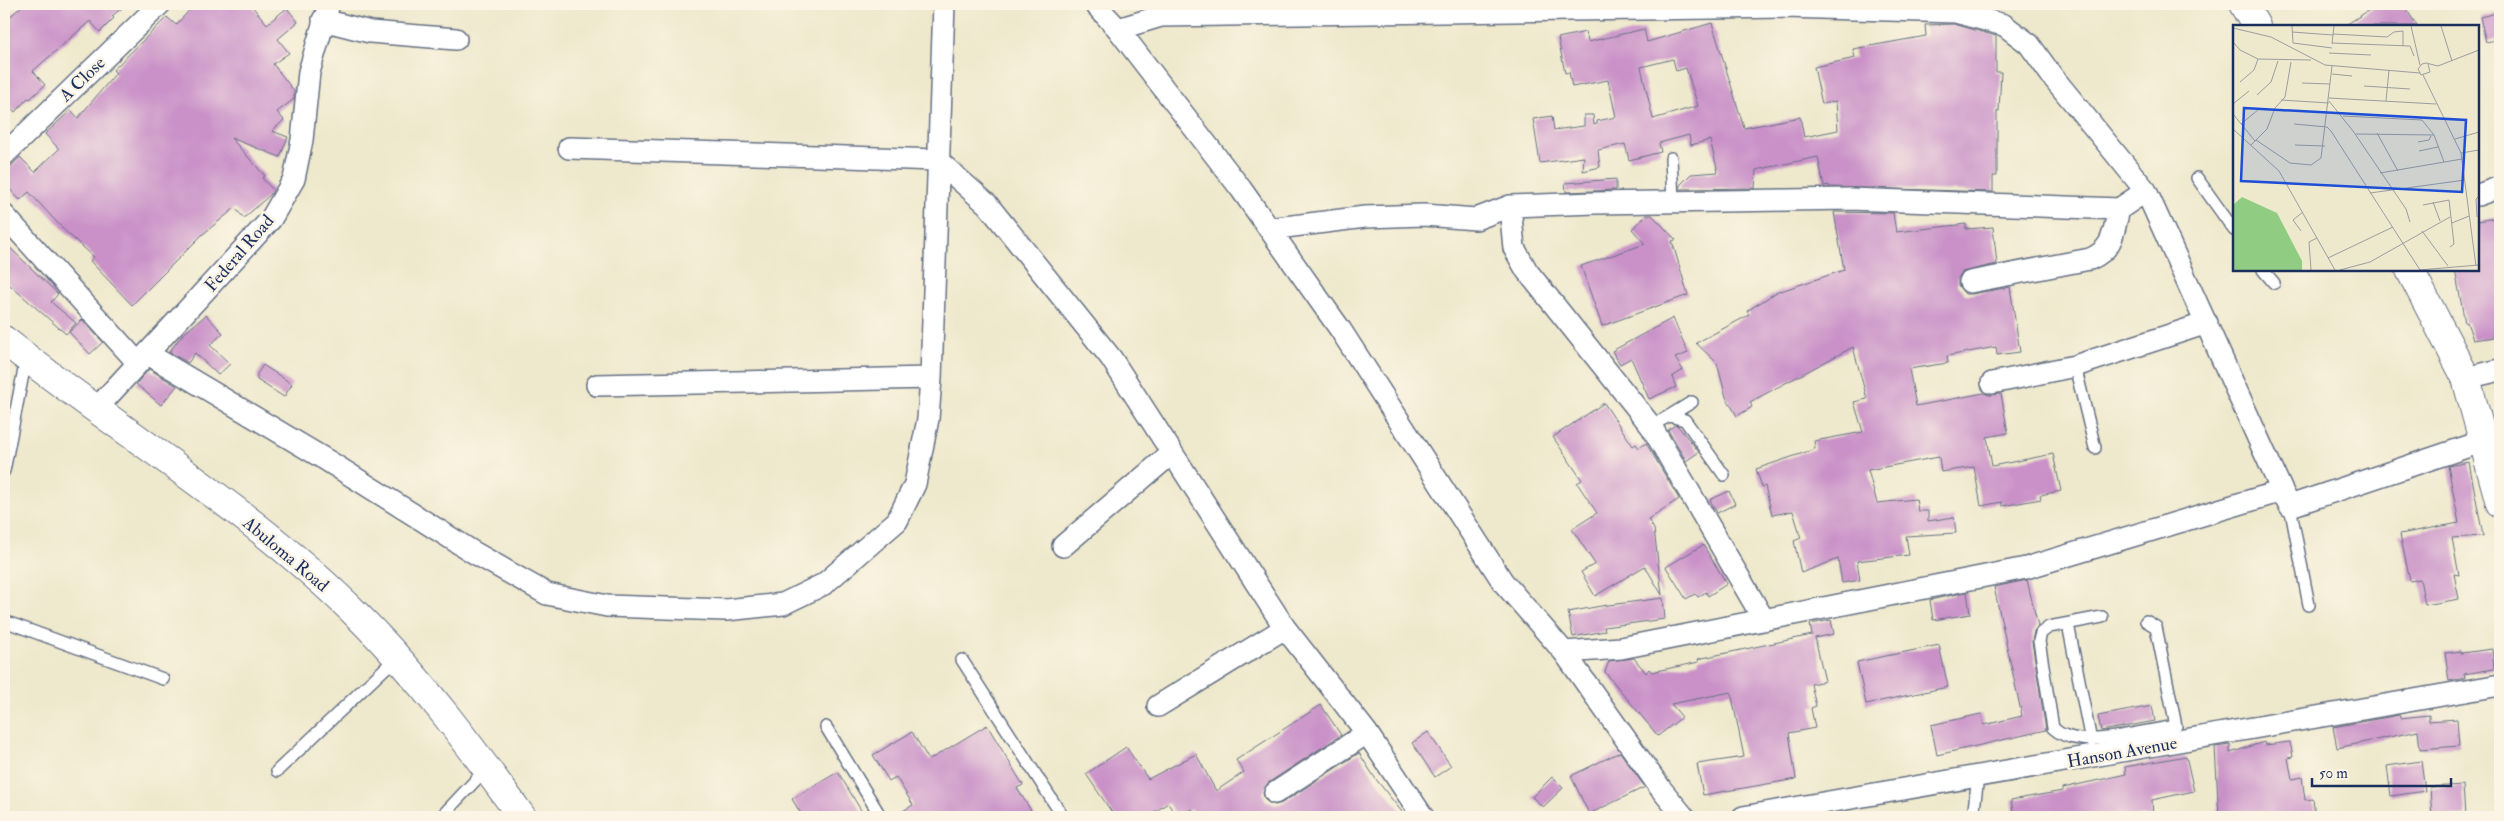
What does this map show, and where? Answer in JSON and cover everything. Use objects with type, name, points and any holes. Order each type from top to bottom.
[{"type":"street","name":"A Close","points":[[4,155],[160,4]]},
{"type":"street","points":[[4,215],[143,358],[328,461],[473,552],[547,594],[607,606],[726,610],[783,604],[824,584],[897,521],[915,484],[928,419],[931,378],[937,160],[944,4]]},
{"type":"street","points":[[1095,4],[1118,29],[1270,229],[1340,329],[1503,582],[1564,652],[1661,789],[1684,817]]},
{"type":"street","points":[[2243,4],[2255,25]]},
{"type":"street","points":[[1118,29],[1160,16],[1786,7],[1956,12],[2004,25],[2029,44],[2052,76],[2146,191],[2286,498]]},
{"type":"street","points":[[326,12],[370,32],[456,39]]},
{"type":"street","name":"Federal Road","points":[[96,409],[271,219],[294,179],[302,140],[309,72],[326,12]]},
{"type":"street","points":[[569,148],[937,160],[987,204],[1111,358],[1285,628],[1366,733],[1423,817]]},
{"type":"street","points":[[2479,195],[2500,186]]},
{"type":"street","points":[[1270,229],[1365,217],[1424,215],[1476,219],[1510,206],[1673,202],[1850,199],[2119,209],[2146,191]]},
{"type":"street","points":[[1510,206],[1514,248],[1527,271],[1660,421],[1764,620]]},
{"type":"street","points":[[1970,282],[2090,259],[2101,254],[2110,246],[2119,209]]},
{"type":"street","points":[[2411,271],[2466,378],[2500,503]]},
{"type":"street","points":[[1992,383],[2075,366],[2207,323]]},
{"type":"street","name":"Abuloma Road","points":[[4,340],[235,511],[300,563],[360,618],[423,688],[487,768],[522,817]]},
{"type":"street","points":[[2466,378],[2500,370]]},
{"type":"street","points":[[597,385],[931,378]]},
{"type":"street","points":[[1564,652],[1621,648],[2026,568],[2286,498],[2484,440]]},
{"type":"street","points":[[1063,546],[1172,453]]},
{"type":"street","points":[[1158,706],[1285,628]]},
{"type":"street","name":"Hanson Avenue","points":[[1743,817],[1978,777],[2118,744],[2500,685]]},
{"type":"street","points":[[1275,793],[1366,733]]},
{"type":"lane","points":[[1671,158],[1673,202]]},
{"type":"lane","points":[[2198,178],[2233,229]]},
{"type":"lane","points":[[2264,271],[2274,283]]},
{"type":"lane","points":[[4,471],[26,357]]},
{"type":"lane","points":[[2075,366],[2095,448]]},
{"type":"lane","points":[[1660,421],[1692,402]]},
{"type":"lane","points":[[1660,421],[1685,420],[1724,475]]},
{"type":"lane","points":[[2286,498],[2309,605]]},
{"type":"lane","points":[[2102,617],[2049,627],[2041,633],[2039,641],[2053,728],[2058,732],[2091,741],[2118,744],[2176,726],[2156,627],[2146,621]]},
{"type":"lane","points":[[4,621],[164,679]]},
{"type":"lane","points":[[2068,624],[2091,741]]},
{"type":"lane","points":[[278,771],[396,658]]},
{"type":"lane","points":[[962,660],[1063,817]]},
{"type":"lane","points":[[826,727],[881,817]]},
{"type":"lane","points":[[441,817],[487,768]]},
{"type":"lane","points":[[1973,817],[1978,777]]},
{"type":"building","points":[[24,4],[127,4],[112,16],[114,18],[100,32],[90,21],[33,71],[45,85],[30,99],[28,98],[15,112],[4,102],[4,22]]},
{"type":"building","points":[[195,4],[250,4],[267,24],[287,8],[298,22],[278,39],[289,53],[273,64],[294,91],[294,99],[277,112],[284,120],[272,131],[288,137],[280,157],[231,138],[265,176],[262,178],[273,190],[271,194],[244,218],[235,208],[203,234],[132,305],[90,261],[94,257],[63,229],[29,192],[20,200],[4,183],[4,173],[20,157],[35,172],[59,149],[45,134],[71,110],[78,118],[116,73],[113,70],[167,17],[176,25]]},
{"type":"building","points":[[2379,4],[2403,4],[2416,25],[2346,25]]},
{"type":"building","points":[[2500,12],[2500,39],[2486,42],[2480,17]]},
{"type":"building","points":[[1712,23],[1744,128],[1800,117],[1804,137],[1838,130],[1836,101],[1822,104],[1814,67],[1855,58],[1853,49],[1926,36],[1925,25],[1954,24],[1996,36],[1996,72],[2001,72],[1999,111],[1997,111],[1997,176],[1993,176],[1993,192],[1824,186],[1818,157],[1756,170],[1755,188],[1680,189],[1680,185],[1691,174],[1718,172],[1710,140],[1691,145],[1689,135],[1659,143],[1661,152],[1629,160],[1625,144],[1598,150],[1600,167],[1583,171],[1584,157],[1540,163],[1533,119],[1552,116],[1554,130],[1584,126],[1584,115],[1593,115],[1594,125],[1597,124],[1597,121],[1616,117],[1608,80],[1572,87],[1569,72],[1565,73],[1558,38],[1586,32],[1588,42],[1644,29],[1647,42]],"holes":[[[1673,59],[1676,71],[1686,68],[1698,106],[1653,119],[1641,67]]]},
{"type":"building","points":[[1616,179],[1616,190],[1566,192],[1565,183]]},
{"type":"building","points":[[1834,212],[1893,213],[1896,232],[1966,224],[1966,229],[1993,227],[1997,264],[1962,272],[1958,278],[1958,285],[1965,294],[2010,287],[2020,352],[1997,355],[1996,347],[1947,356],[1948,363],[1909,369],[1916,406],[1984,393],[1989,395],[2001,394],[2008,433],[1987,437],[1992,466],[2053,454],[2061,491],[2040,495],[2041,499],[2002,506],[2002,502],[1981,506],[1974,467],[1941,472],[1939,457],[1868,470],[1877,503],[1916,499],[1918,511],[1928,511],[1928,521],[1954,517],[1956,533],[1906,536],[1909,555],[1857,561],[1860,580],[1842,583],[1838,559],[1801,573],[1794,541],[1801,538],[1793,511],[1772,515],[1765,486],[1762,487],[1756,469],[1815,449],[1814,441],[1863,432],[1854,402],[1867,399],[1853,347],[1750,402],[1752,407],[1737,416],[1726,397],[1717,363],[1696,343],[1749,315],[1747,311],[1780,290],[1844,270]]},
{"type":"building","points":[[1647,215],[1652,215],[1676,240],[1672,241],[1688,295],[1602,326],[1581,266],[1645,244],[1632,229]]},
{"type":"building","points":[[2500,217],[2500,336],[2473,340],[2467,322],[2465,323],[2455,271],[2479,271],[2479,221]]},
{"type":"building","points":[[4,242],[58,294],[51,302],[76,323],[66,334],[4,280]]},
{"type":"building","points":[[206,315],[223,333],[210,345],[230,364],[218,375],[195,353],[188,363],[169,352],[182,335]]},
{"type":"building","points":[[1673,318],[1688,353],[1675,358],[1683,370],[1672,377],[1676,387],[1649,399],[1631,358],[1620,364],[1612,351]]},
{"type":"building","points":[[82,320],[103,342],[90,354],[69,332]]},
{"type":"building","points":[[263,365],[292,384],[284,397],[257,380],[257,374]]},
{"type":"building","points":[[149,369],[177,386],[161,405],[136,384]]},
{"type":"building","points":[[1604,403],[1633,446],[1636,444],[1639,448],[1646,443],[1679,499],[1648,519],[1654,529],[1662,595],[1645,566],[1595,596],[1581,572],[1595,564],[1572,529],[1597,513],[1577,483],[1582,480],[1553,437]]},
{"type":"building","points":[[1675,425],[1678,426],[1699,452],[1686,461],[1668,430]]},
{"type":"building","points":[[2469,462],[2483,536],[2452,538],[2459,575],[2454,574],[2459,599],[2425,605],[2420,579],[2410,581],[2400,534],[2459,523],[2448,466]]},
{"type":"building","points":[[1729,491],[1735,504],[1717,513],[1710,500]]},
{"type":"building","points":[[1703,545],[1727,584],[1708,596],[1706,592],[1698,597],[1695,594],[1686,599],[1666,567]]},
{"type":"building","points":[[2027,580],[2038,626],[2034,631],[2032,642],[2046,730],[1937,755],[1931,725],[1981,714],[1984,725],[2022,716],[1994,587]]},
{"type":"building","points":[[1967,592],[1970,614],[1933,620],[1930,600]]},
{"type":"building","points":[[1663,598],[1665,619],[1604,627],[1605,631],[1573,637],[1568,612]]},
{"type":"building","points":[[1831,620],[1834,634],[1815,638],[1825,681],[1811,684],[1816,706],[1811,708],[1815,728],[1789,733],[1796,779],[1703,795],[1697,764],[1744,757],[1731,692],[1671,704],[1682,717],[1658,736],[1605,672],[1609,661],[1634,658],[1646,673],[1649,669],[1652,672],[1699,662],[1698,659],[1812,635],[1810,624]]},
{"type":"building","points":[[1939,645],[1948,687],[1866,704],[1857,662]]},
{"type":"building","points":[[2492,649],[2494,669],[2464,674],[2465,678],[2449,681],[2445,653]]},
{"type":"building","points":[[1321,705],[1341,735],[1268,783],[1263,793],[1265,800],[1275,805],[1282,803],[1359,753],[1375,778],[1406,817],[1197,817],[1192,809],[1176,817],[1168,803],[1147,817],[1115,817],[1086,774],[1126,747],[1148,779],[1196,754],[1216,791],[1244,772],[1236,760]]},
{"type":"building","points":[[2152,706],[2155,721],[2101,731],[2098,716]]},
{"type":"building","points":[[2399,715],[2400,718],[2429,715],[2429,721],[2457,719],[2459,746],[2420,749],[2418,731],[2337,748],[2333,727]]},
{"type":"building","points":[[987,725],[1023,785],[1017,788],[1035,817],[893,817],[913,805],[896,777],[889,781],[873,755],[912,732],[929,760]]},
{"type":"building","points":[[1428,732],[1451,766],[1435,777],[1412,743]]},
{"type":"building","points":[[2264,742],[2265,745],[2290,742],[2293,757],[2288,758],[2292,779],[2302,777],[2305,800],[2313,799],[2315,817],[2219,817],[2215,747],[2230,745],[2230,753]]},
{"type":"building","points":[[1620,752],[1645,787],[1589,814],[1571,776]]},
{"type":"building","points":[[2186,756],[2194,791],[2152,800],[2153,817],[2014,817],[2011,800],[2063,791],[2063,788],[2126,774],[2125,767]]},
{"type":"building","points":[[2421,761],[2425,791],[2391,796],[2387,766]]},
{"type":"building","points":[[838,772],[862,812],[853,817],[803,817],[792,799]]},
{"type":"building","points":[[1552,777],[1563,788],[1543,807],[1532,797]]},
{"type":"building","points":[[2463,785],[2465,816],[2432,817],[2430,787]]}]
